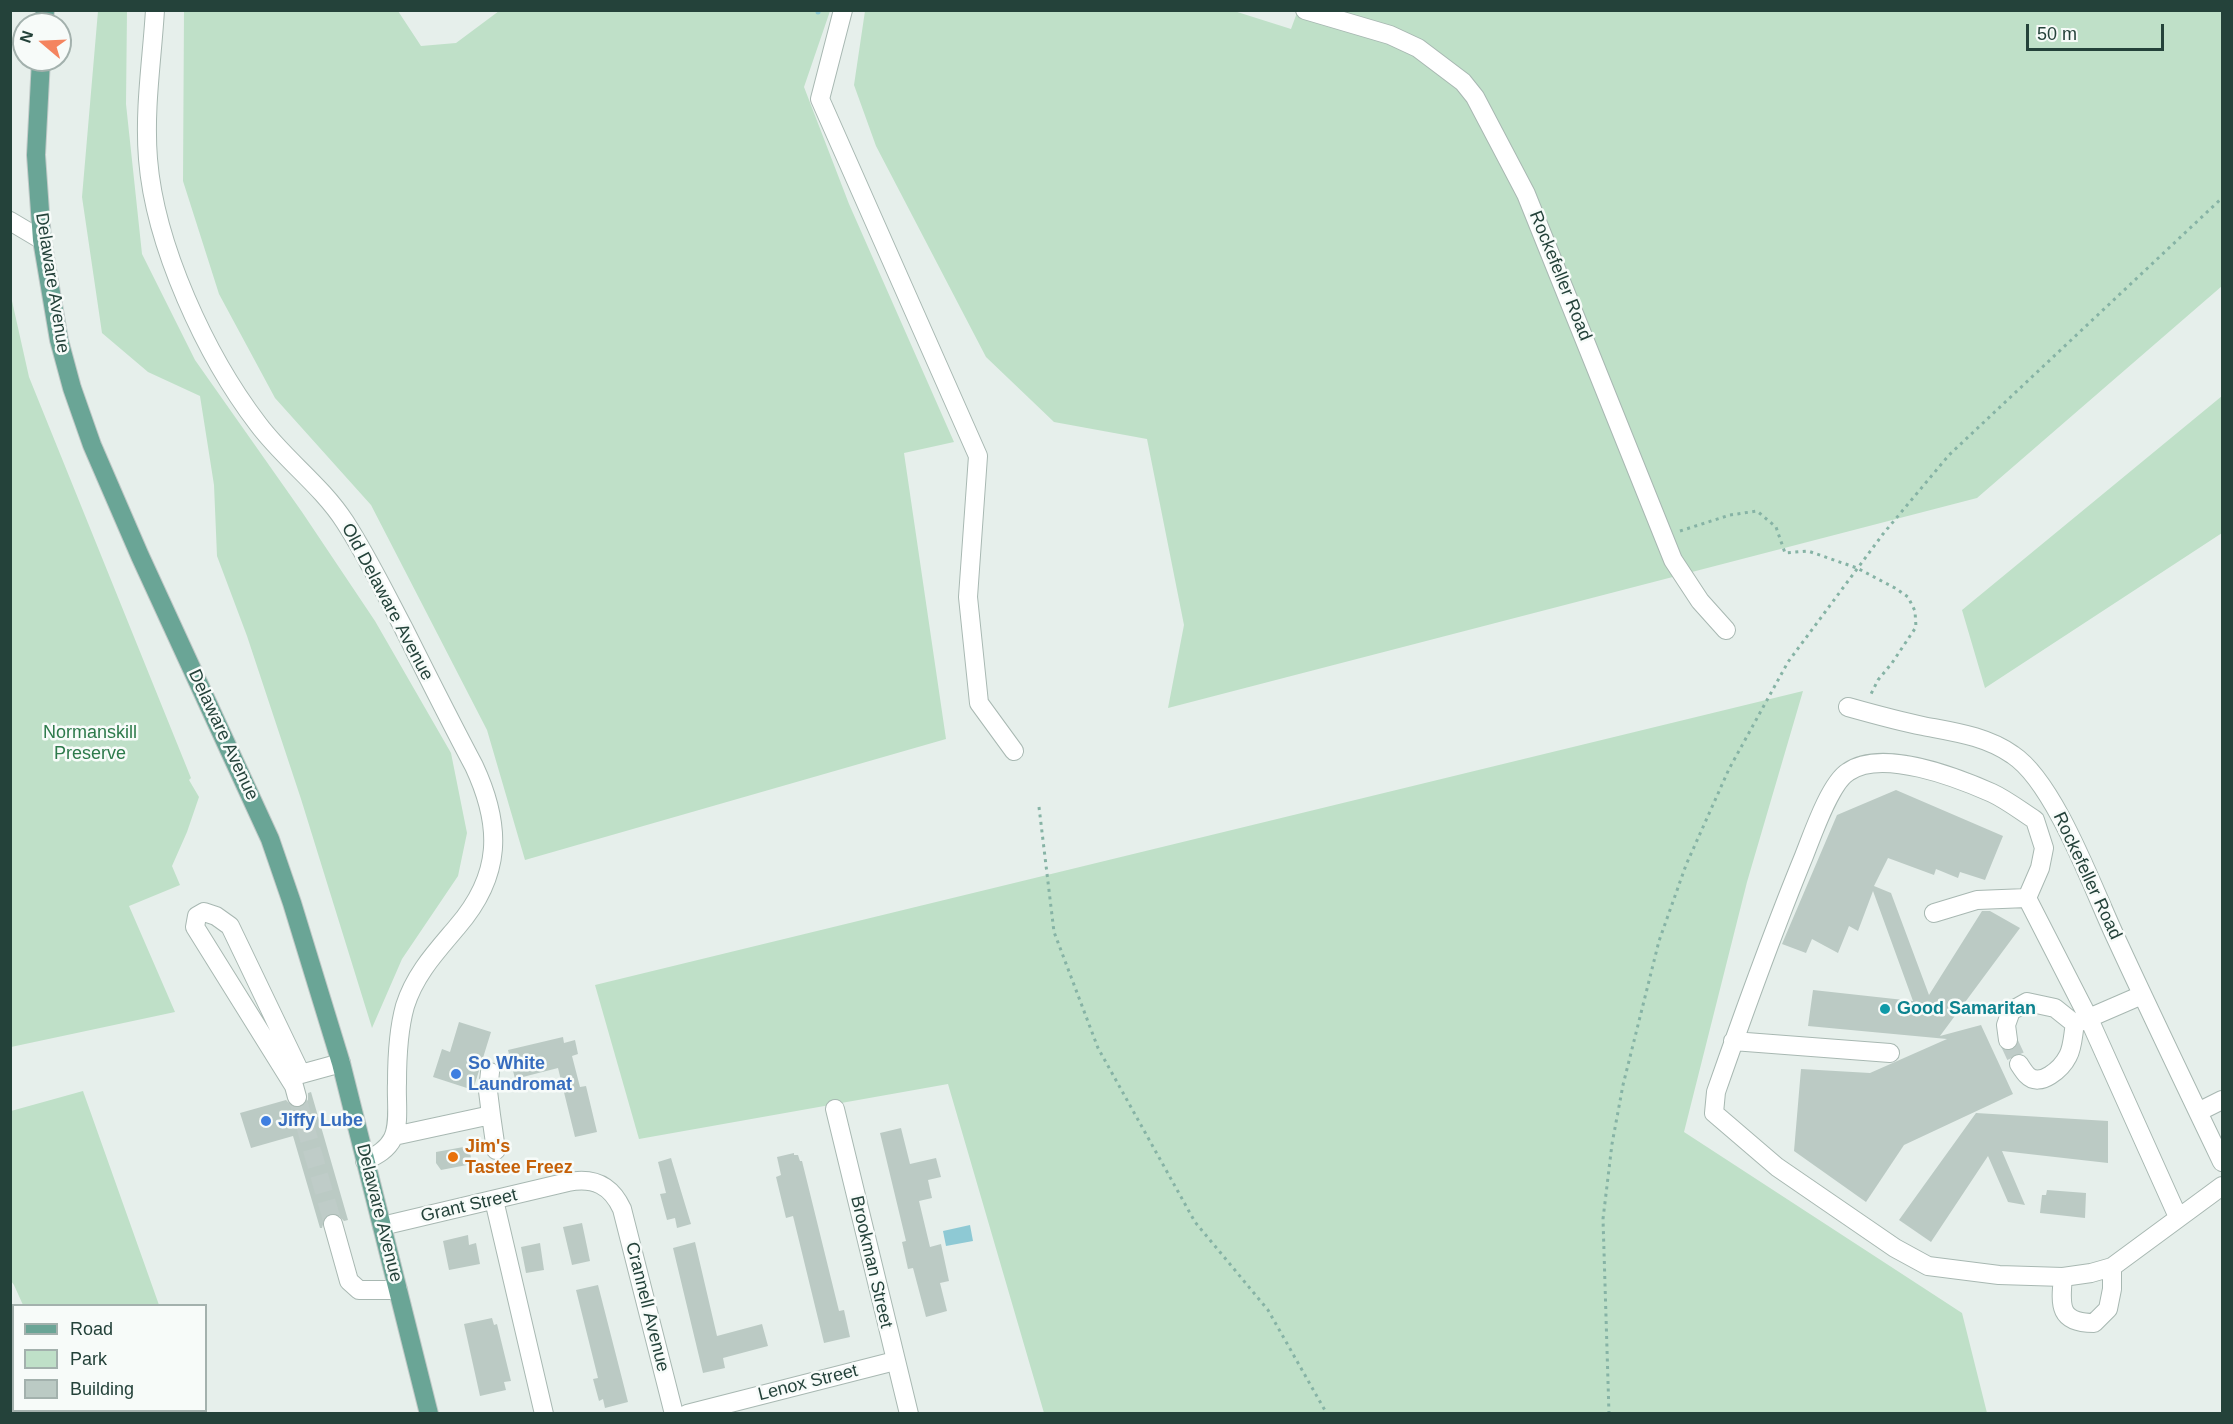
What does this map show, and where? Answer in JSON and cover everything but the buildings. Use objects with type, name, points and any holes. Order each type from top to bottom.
[{"type":"main road","name":"Delaware Avenue","points":[[40,72],[36,155],[42,240],[59,339],[72,388],[85,426],[140,556],[270,839],[292,903],[340,1063],[429,1413]]},
{"type":"street","name":"Old Delaware Avenue","points":[[155,10],[147,114],[148,162],[161,224],[182,285],[204,335],[248,411],[271,440],[326,497],[360,546],[474,766],[492,815],[494,850],[482,892],[465,918],[422,969],[404,1010],[398,1053],[394,1136]]},
{"type":"street","points":[[843,10],[820,99],[978,456],[968,597],[979,703],[1014,751]]},
{"type":"street","name":"Rockefeller Road","points":[[1305,10],[1390,35],[1418,48],[1463,82],[1475,97],[1527,194],[1673,560],[1700,601],[1726,630]]},
{"type":"street","points":[[10,221],[42,240]]},
{"type":"street","name":"Rockefeller Road","points":[[1856,709],[1969,735],[1994,744],[2015,756],[2035,778],[2060,815],[2142,995],[2223,1162]]},
{"type":"street","points":[[2178,1217],[2082,1021],[2026,898],[2040,868],[2044,848],[2035,820],[1995,794],[1930,771],[1880,763],[1847,772],[1834,788],[1818,822],[1766,948],[1716,1092],[1714,1113],[1777,1167],[1895,1248],[1928,1266],[1999,1275],[2063,1277],[2091,1273],[2112,1267],[2223,1186]]},
{"type":"street","points":[[1934,913],[1977,900],[2026,898]]},
{"type":"street","points":[[297,1097],[294,1086],[195,927],[196,916],[204,912],[216,916],[230,926],[301,1074],[340,1063]]},
{"type":"street","points":[[2019,1064],[2028,1077],[2035,1080],[2045,1078],[2057,1070],[2069,1055],[2082,1021],[2142,995]]},
{"type":"street","points":[[2008,1040],[2006,1025],[2011,1011],[2027,1002],[2055,1008],[2082,1021]]},
{"type":"street","points":[[1733,1041],[1890,1053]]},
{"type":"street","points":[[490,1072],[488,1091],[496,1150]]},
{"type":"street","points":[[2198,1112],[2223,1100]]},
{"type":"street","name":"Brookman Street","points":[[835,1109],[909,1413]]},
{"type":"street","points":[[365,1161],[385,1149],[394,1136],[491,1115]]},
{"type":"street","name":"Grant Street","points":[[382,1226],[568,1182],[586,1180],[603,1185],[619,1202]]},
{"type":"street","points":[[494,1200],[544,1413]]},
{"type":"street","name":"Crannell Avenue","points":[[619,1202],[674,1413]]},
{"type":"street","points":[[333,1224],[349,1281],[358,1290],[398,1290]]},
{"type":"street","points":[[2063,1277],[2061,1300],[2066,1316],[2079,1323],[2094,1323],[2108,1309],[2112,1288],[2112,1267]]},
{"type":"street","name":"Lenox Street","points":[[687,1413],[895,1361]]},
{"type":"path","points":[[1609,1413],[1603,1219],[1612,1144],[1623,1085],[1659,941],[1686,865],[1729,769],[1781,673],[1857,568],[1949,454],[2223,198]]},
{"type":"path","points":[[1664,537],[1730,515],[1757,512],[1776,527],[1785,553],[1808,552],[1857,568],[1908,597],[1915,610],[1916,627],[1892,663],[1856,709]]},
{"type":"path","points":[[1039,807],[1054,932],[1098,1048],[1195,1222],[1268,1310],[1327,1413]]},
{"type":"green space","points":[[1231,10],[1291,29],[1298,10],[2222,11],[2222,286],[1977,498],[1168,708],[1184,625],[1147,439],[1054,422],[986,357],[876,146],[854,85],[865,11]]},
{"type":"green space","points":[[98,11],[127,11],[126,104],[142,254],[195,360],[375,621],[451,753],[467,833],[458,876],[402,959],[372,1028],[301,799],[247,636],[217,556],[214,485],[200,396],[148,372],[102,333],[82,197]]},
{"type":"green space","points":[[184,11],[398,11],[421,46],[456,43],[499,11],[830,11],[804,87],[849,204],[954,442],[904,453],[946,739],[525,860],[487,730],[371,505],[275,398],[219,294],[183,181]]},
{"type":"green space","name":"Normanskill Preserve","points":[[10,292],[29,377],[191,778],[189,780],[199,797],[172,866],[180,885],[129,906],[175,1012],[11,1047]]},
{"type":"green space","points":[[2222,396],[2222,533],[1985,688],[1962,610]]},
{"type":"green space","points":[[1803,691],[1747,882],[1684,1132],[1962,1313],[1987,1413],[1044,1413],[948,1084],[639,1139],[595,985]]},
{"type":"green space","points":[[83,1091],[159,1304],[23,1304],[11,1281],[11,1111]]},
{"type":"green space","points":[[65,1412],[198,1413],[66,1414]]},
{"type":"water","points":[[970,1225],[973,1241],[946,1246],[943,1231]]},
{"type":"tunnel","points":[[2008,1040],[2019,1064]]},
{"type":"tunnel","points":[[297,1097],[333,1224]]},
{"type":"place","name":"Good Samaritan","points":[[1885,1009]]},
{"type":"place","name":"So White Laundromat","points":[[456,1074]]},
{"type":"place","name":"Jiffy Lube","points":[[266,1121]]},
{"type":"place","name":"Jim's Tastee Freez","points":[[453,1157]]}]
